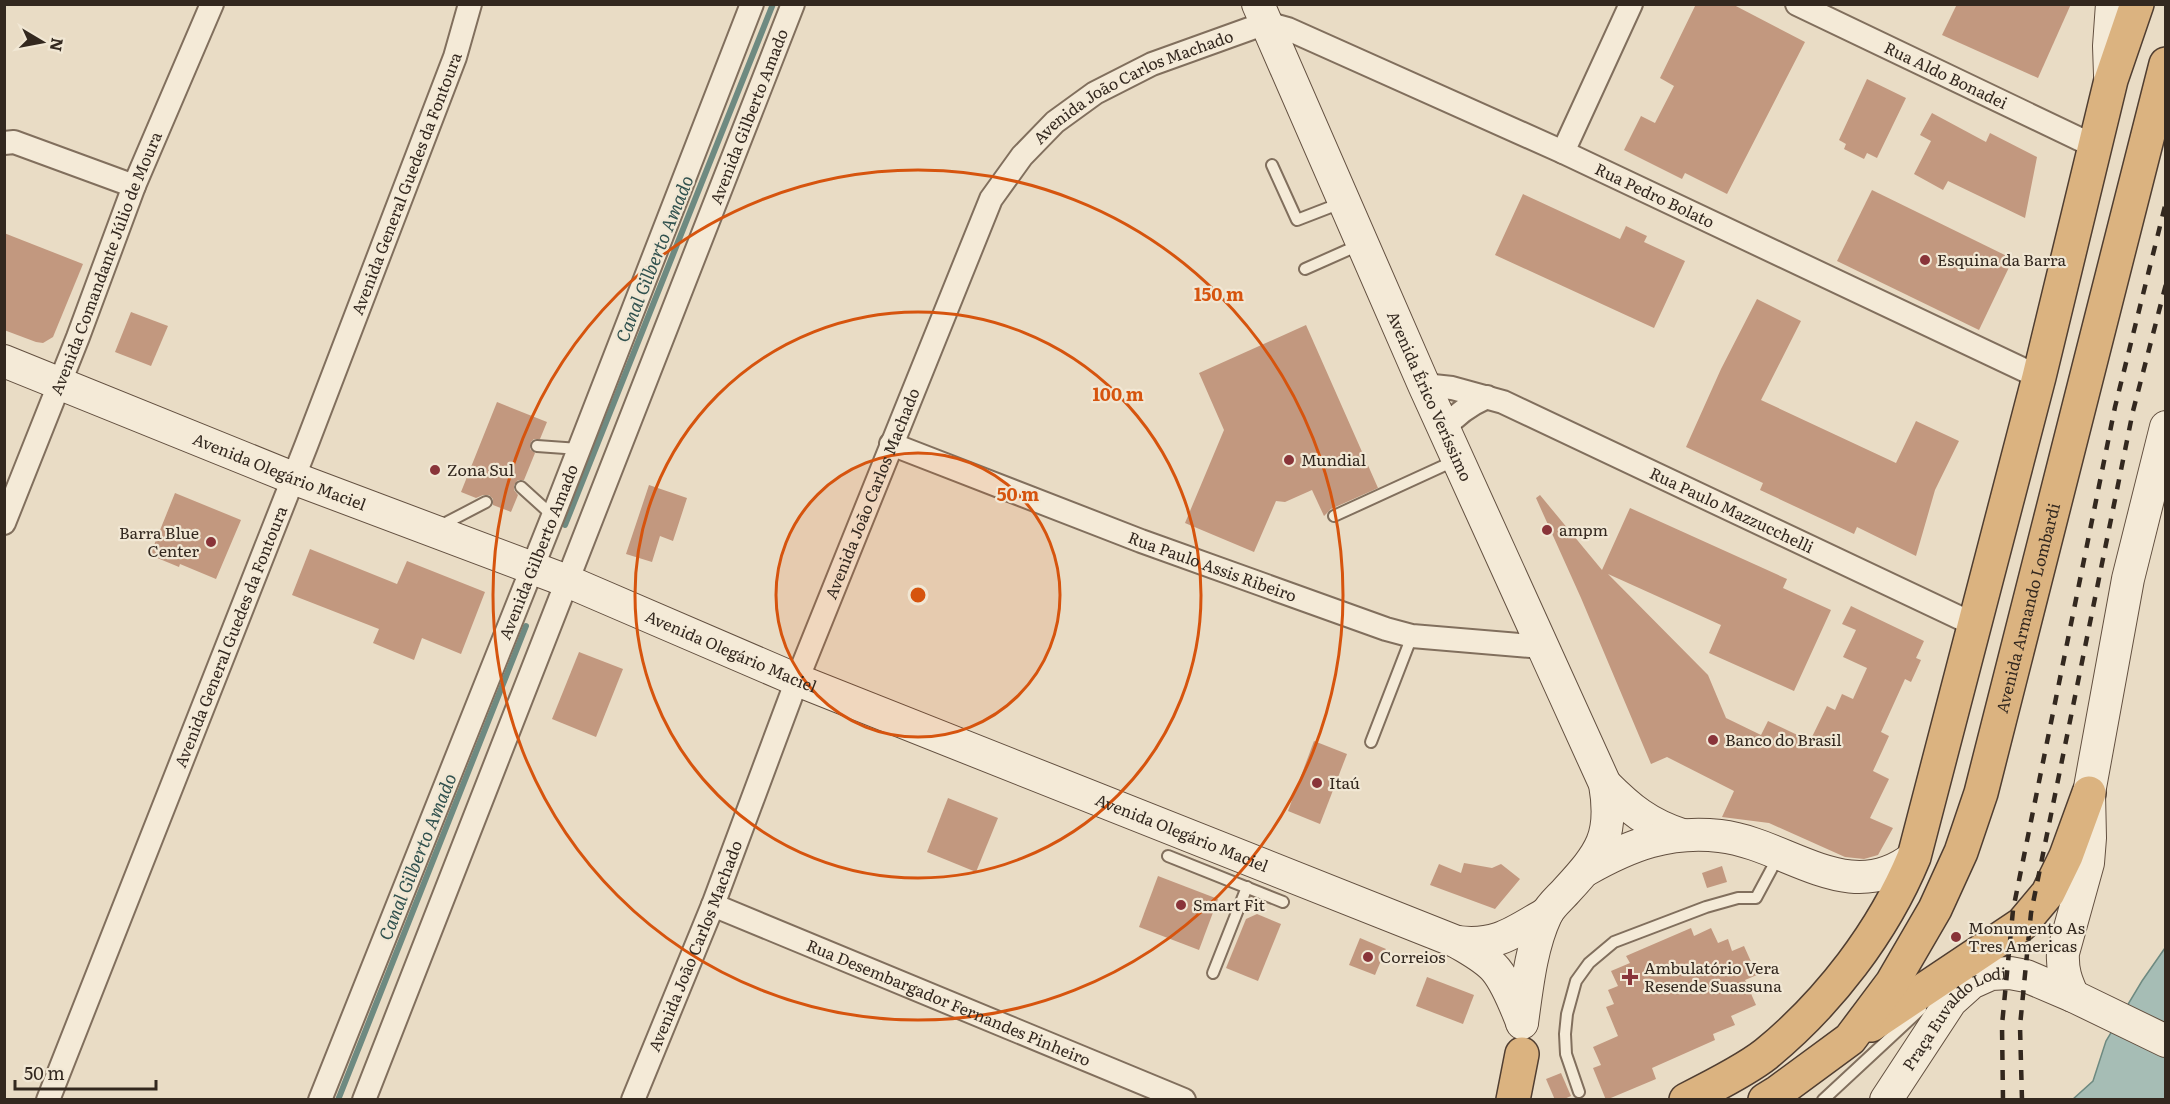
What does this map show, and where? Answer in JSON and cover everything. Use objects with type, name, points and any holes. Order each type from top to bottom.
[{"type":"highway","points":[[1686,1100],[1764,1055],[1802,1021],[1844,976],[1903,884],[1914,857],[1975,625],[2039,377],[2111,80],[2137,4]]},
{"type":"highway","name":"Avenida Armando Lombardi","points":[[1771,1096],[1850,1039],[1892,984],[1935,909],[1961,852],[1981,793],[2166,64]]},
{"type":"highway","points":[[1850,1039],[2022,924],[2048,893],[2066,856],[2089,793]]},
{"type":"highway","points":[[1513,1100],[1522,1038]]},
{"type":"main road","points":[[2111,80],[2109,46],[2112,4]]},
{"type":"main road","name":"Avenida Érico Veríssimo","points":[[1262,14],[1424,385],[1605,784]]},
{"type":"main road","name":"Avenida Olegário Maciel","points":[[4,361],[293,478],[567,581],[1211,859],[1457,942],[1473,944],[1499,940],[1546,913]]},
{"type":"main road","points":[[2085,1001],[2065,978],[2063,960],[2069,927],[2088,863],[2089,793],[2128,579],[2166,427]]},
{"type":"main road","points":[[1605,784],[1639,816],[1665,830],[1682,835]]},
{"type":"main road","points":[[1500,1100],[1522,1038],[1533,960],[1546,913],[1598,853],[1608,823],[1609,807],[1605,784]]},
{"type":"main road","points":[[1585,870],[1633,846],[1682,835],[1722,836],[1745,841],[1834,874],[1868,878],[1890,873],[1914,857]]},
{"type":"main road","name":"Avenida Olegário Maciel","points":[[1457,942],[1483,959],[1505,984],[1522,1038]]},
{"type":"main road","name":"Praça Euvaldo Lodi","points":[[1886,1100],[1928,1015],[1951,1001],[1978,979],[1991,974],[2010,973],[2026,976],[2085,1001],[2166,1041]]},
{"type":"street","name":"Avenida Comandante Júlio de Moura","points":[[4,523],[60,383],[134,186],[212,4]]},
{"type":"street","name":"Avenida General Guedes da Fontoura","points":[[48,1100],[293,478],[455,57],[470,4]]},
{"type":"street","name":"Avenida Gilberto Amado","points":[[320,1100],[553,516],[752,4]]},
{"type":"street","name":"Avenida Gilberto Amado","points":[[364,1100],[793,4]]},
{"type":"street","points":[[1563,152],[1631,4]]},
{"type":"street","name":"Rua Aldo Bonadei","points":[[1797,4],[2094,146]]},
{"type":"street","name":"Rua Pedro Bolato","points":[[1262,14],[1288,29],[1563,152],[2039,377]]},
{"type":"street","name":"Avenida João Carlos Machado","points":[[633,1100],[713,905],[797,680],[991,199],[1022,156],[1055,122],[1095,93],[1152,64],[1262,14]]},
{"type":"street","points":[[4,143],[14,142],[134,186]]},
{"type":"street","name":"Rua Paulo Mazzucchelli","points":[[1424,385],[1452,388],[1503,402],[1975,625]]},
{"type":"street","points":[[1444,429],[1461,411],[1487,397]]},
{"type":"street","name":"Rua Paulo Assis Ribeiro","points":[[891,444],[1141,541],[1386,629],[1412,636],[1542,647]]},
{"type":"street","name":"Rua Desembargador Fernandes Pinheiro","points":[[713,905],[1184,1100]]},
{"type":"lane","points":[[1272,165],[1297,220],[1344,202]]},
{"type":"lane","points":[[1305,269],[1362,243]]},
{"type":"lane","points":[[537,446],[579,449]]},
{"type":"lane","points":[[1334,516],[1457,459]]},
{"type":"lane","points":[[521,487],[553,516]]},
{"type":"lane","points":[[432,529],[486,502]]},
{"type":"lane","points":[[1371,742],[1412,636]]},
{"type":"lane","points":[[1579,1092],[1566,1054],[1565,1034],[1567,1014],[1576,981],[1589,963],[1614,942],[1706,907],[1738,898],[1756,898],[1779,854]]},
{"type":"lane","points":[[1168,856],[1211,859],[1247,887],[1283,902]]},
{"type":"lane","points":[[1213,973],[1247,887]]},
{"type":"lane","name":"Praça Euvaldo Lodi","points":[[1823,1100],[1928,1015],[1959,966]]},
{"type":"water","points":[[2165,948],[2165,1099],[2072,1100],[2093,1081],[2106,1041]]},
{"type":"building","points":[[1696,4],[1732,4],[1805,42],[1727,194],[1685,173],[1682,179],[1624,150],[1641,116],[1655,123],[1674,86],[1660,78]]},
{"type":"building","points":[[1957,4],[2071,4],[2038,78],[1942,35]]},
{"type":"building","points":[[1867,79],[1906,98],[1877,158],[1867,153],[1864,159],[1844,149],[1846,144],[1839,140]]},
{"type":"building","points":[[1932,113],[1986,142],[1990,133],[2037,157],[2025,218],[1948,181],[1943,190],[1914,174],[1931,141],[1920,135]]},
{"type":"building","name":"Esquina da Barra","points":[[1872,190],[2013,259],[1979,330],[1837,261]]},
{"type":"building","points":[[1523,194],[1620,239],[1626,226],[1647,236],[1644,242],[1685,261],[1654,328],[1495,255]]},
{"type":"building","points":[[4,233],[83,264],[53,337],[43,343],[4,330]]},
{"type":"building","points":[[1757,299],[1801,321],[1761,400],[1896,463],[1916,421],[1959,441],[1935,490],[1916,556],[1857,527],[1854,534],[1760,490],[1763,483],[1686,447],[1721,369]]},
{"type":"building","points":[[131,312],[168,326],[151,366],[115,352]]},
{"type":"building","name":"Mundial","points":[[1306,325],[1378,488],[1331,509],[1324,516],[1312,490],[1285,502],[1276,501],[1254,552],[1185,523],[1224,430],[1199,373]]},
{"type":"building","points":[[497,402],[547,422],[540,439],[534,439],[531,442],[530,449],[535,453],[524,480],[518,480],[514,485],[514,490],[518,495],[511,512],[493,505],[493,499],[489,495],[476,498],[461,492]]},
{"type":"building","points":[[649,485],[687,498],[673,541],[660,536],[652,562],[626,554]]},
{"type":"building","points":[[175,493],[241,520],[216,579],[150,555]]},
{"type":"building","points":[[1540,495],[1602,570],[1630,508],[1787,579],[1783,588],[1831,610],[1794,691],[1709,653],[1721,625],[1608,574],[1708,675],[1726,718],[1761,735],[1768,721],[1810,741],[1827,706],[1835,710],[1842,694],[1853,699],[1867,668],[1843,657],[1856,630],[1842,624],[1851,606],[1924,641],[1916,658],[1921,660],[1911,682],[1905,679],[1881,732],[1889,736],[1873,771],[1889,779],[1870,818],[1893,828],[1878,855],[1864,859],[1845,857],[1769,823],[1722,817],[1734,791],[1667,757],[1651,764],[1536,498]]},
{"type":"building","points":[[310,549],[397,584],[407,561],[485,592],[461,654],[422,638],[414,660],[373,643],[379,629],[292,595]]},
{"type":"building","points":[[579,652],[623,669],[596,737],[552,719]]},
{"type":"building","name":"Itaú","points":[[1314,741],[1347,754],[1320,824],[1288,811]]},
{"type":"building","points":[[948,798],[998,818],[976,872],[927,852]]},
{"type":"building","points":[[1464,863],[1492,868],[1501,864],[1520,879],[1495,909],[1430,885],[1439,864],[1461,873]]},
{"type":"building","points":[[1722,866],[1727,882],[1707,888],[1702,873]]},
{"type":"building","points":[[1158,876],[1218,899],[1199,950],[1139,927]]},
{"type":"building","points":[[1257,914],[1281,924],[1258,981],[1226,968],[1246,919]]},
{"type":"building","points":[[1691,928],[1694,936],[1711,928],[1718,943],[1728,939],[1732,951],[1744,946],[1757,975],[1745,980],[1756,1005],[1731,1016],[1735,1025],[1713,1034],[1715,1040],[1652,1068],[1656,1079],[1606,1100],[1593,1068],[1601,1065],[1593,1047],[1618,1036],[1606,1007],[1614,1004],[1608,990],[1618,986],[1611,971],[1630,963],[1626,956]]},
{"type":"building","name":"Correios","points":[[1360,938],[1386,949],[1375,975],[1349,965]]},
{"type":"building","points":[[1427,977],[1474,995],[1463,1024],[1416,1006]]},
{"type":"building","points":[[1561,1073],[1571,1096],[1555,1100],[1546,1079]]},
{"type":"waterway","name":"Canal Gilberto Amado","points":[[565,525],[773,4]]},
{"type":"waterway","name":"Canal Gilberto Amado","points":[[338,1100],[526,626]]},
{"type":"railway","points":[[2003,1100],[2002,1025],[2013,910],[2115,407],[2166,202]]},
{"type":"railway","points":[[2022,1100],[2020,1026],[2031,913],[2133,411],[2166,284]]},
{"type":"place","name":"Esquina da Barra","points":[[1925,260]]},
{"type":"place","name":"Mundial","points":[[1289,460]]},
{"type":"place","name":"Zona Sul","points":[[435,470]]},
{"type":"place","name":"ampm","points":[[1547,530]]},
{"type":"place","name":"Barra Blue Center","points":[[211,542]]},
{"type":"place","name":"Banco do Brasil","points":[[1713,740]]},
{"type":"place","name":"Itaú","points":[[1317,783]]},
{"type":"place","name":"Smart Fit","points":[[1181,905]]},
{"type":"place","name":"Monumento As Tres Americas","points":[[1956,937]]},
{"type":"place","name":"Correios","points":[[1368,957]]},
{"type":"place","name":"Ambulatório Vera Resende Suassuna","points":[[1630,977]]}]
